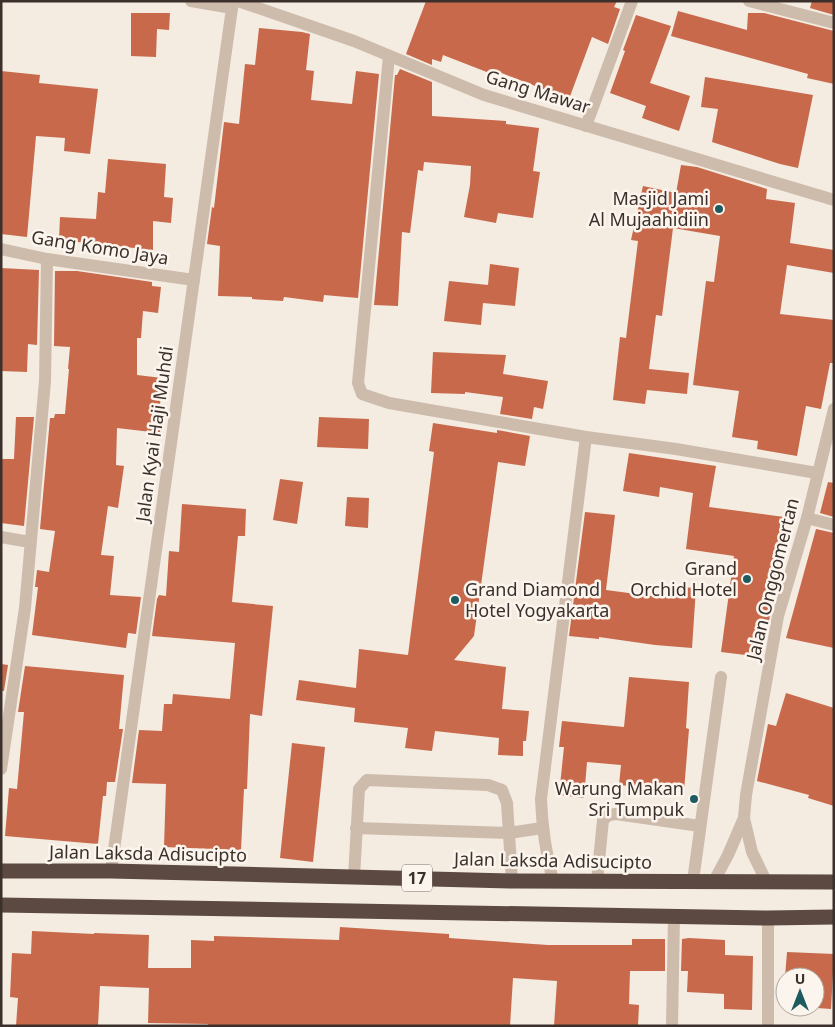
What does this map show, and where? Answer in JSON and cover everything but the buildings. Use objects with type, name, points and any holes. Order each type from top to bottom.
[{"type":"highway","name":"Jalan Laksda Adisucipto","points":[[1,870],[512,881],[834,882]]},
{"type":"highway","name":"17","points":[[1,905],[834,918]]},
{"type":"street","name":"Gang Mawar","points":[[191,1],[234,3],[354,40],[484,95],[834,200]]},
{"type":"street","points":[[586,126],[632,1]]},
{"type":"street","points":[[749,1],[834,23]]},
{"type":"street","name":"Jalan Kyai Haji Muhdi","points":[[111,871],[234,3]]},
{"type":"street","points":[[389,56],[358,383],[362,394],[389,403],[586,437],[817,473]]},
{"type":"street","name":"Gang Komo Jaya","points":[[1,250],[47,259],[194,280]]},
{"type":"street","points":[[1,769],[25,608],[45,381],[47,259]]},
{"type":"street","name":"Jalan Onggomertan","points":[[744,818],[746,795],[778,616],[807,518],[834,409]]},
{"type":"street","points":[[553,880],[542,828],[541,799],[586,437]]},
{"type":"street","points":[[807,518],[834,525]]},
{"type":"street","points":[[1,537],[30,542]]},
{"type":"street","points":[[693,881],[722,677]]},
{"type":"street","points":[[354,877],[359,789],[367,780],[488,785],[502,790],[507,803],[512,881]]},
{"type":"street","points":[[597,880],[603,820],[609,815],[616,814],[700,826]]},
{"type":"street","points":[[714,881],[744,818]]},
{"type":"street","points":[[744,818],[752,852],[766,881]]},
{"type":"street","points":[[356,828],[509,833],[542,828]]},
{"type":"street","points":[[672,1026],[674,916]]},
{"type":"street","points":[[768,918],[768,1026]]},
{"type":"place","name":"Masjid Jami Al Mujaahidiin","points":[[719,209]]},
{"type":"place","name":"Grand Orchid Hotel","points":[[747,579]]},
{"type":"place","name":"Grand Diamond Hotel Yogyakarta","points":[[455,600]]},
{"type":"place","name":"Warung Makan Sri Tumpuk","points":[[694,799]]}]
